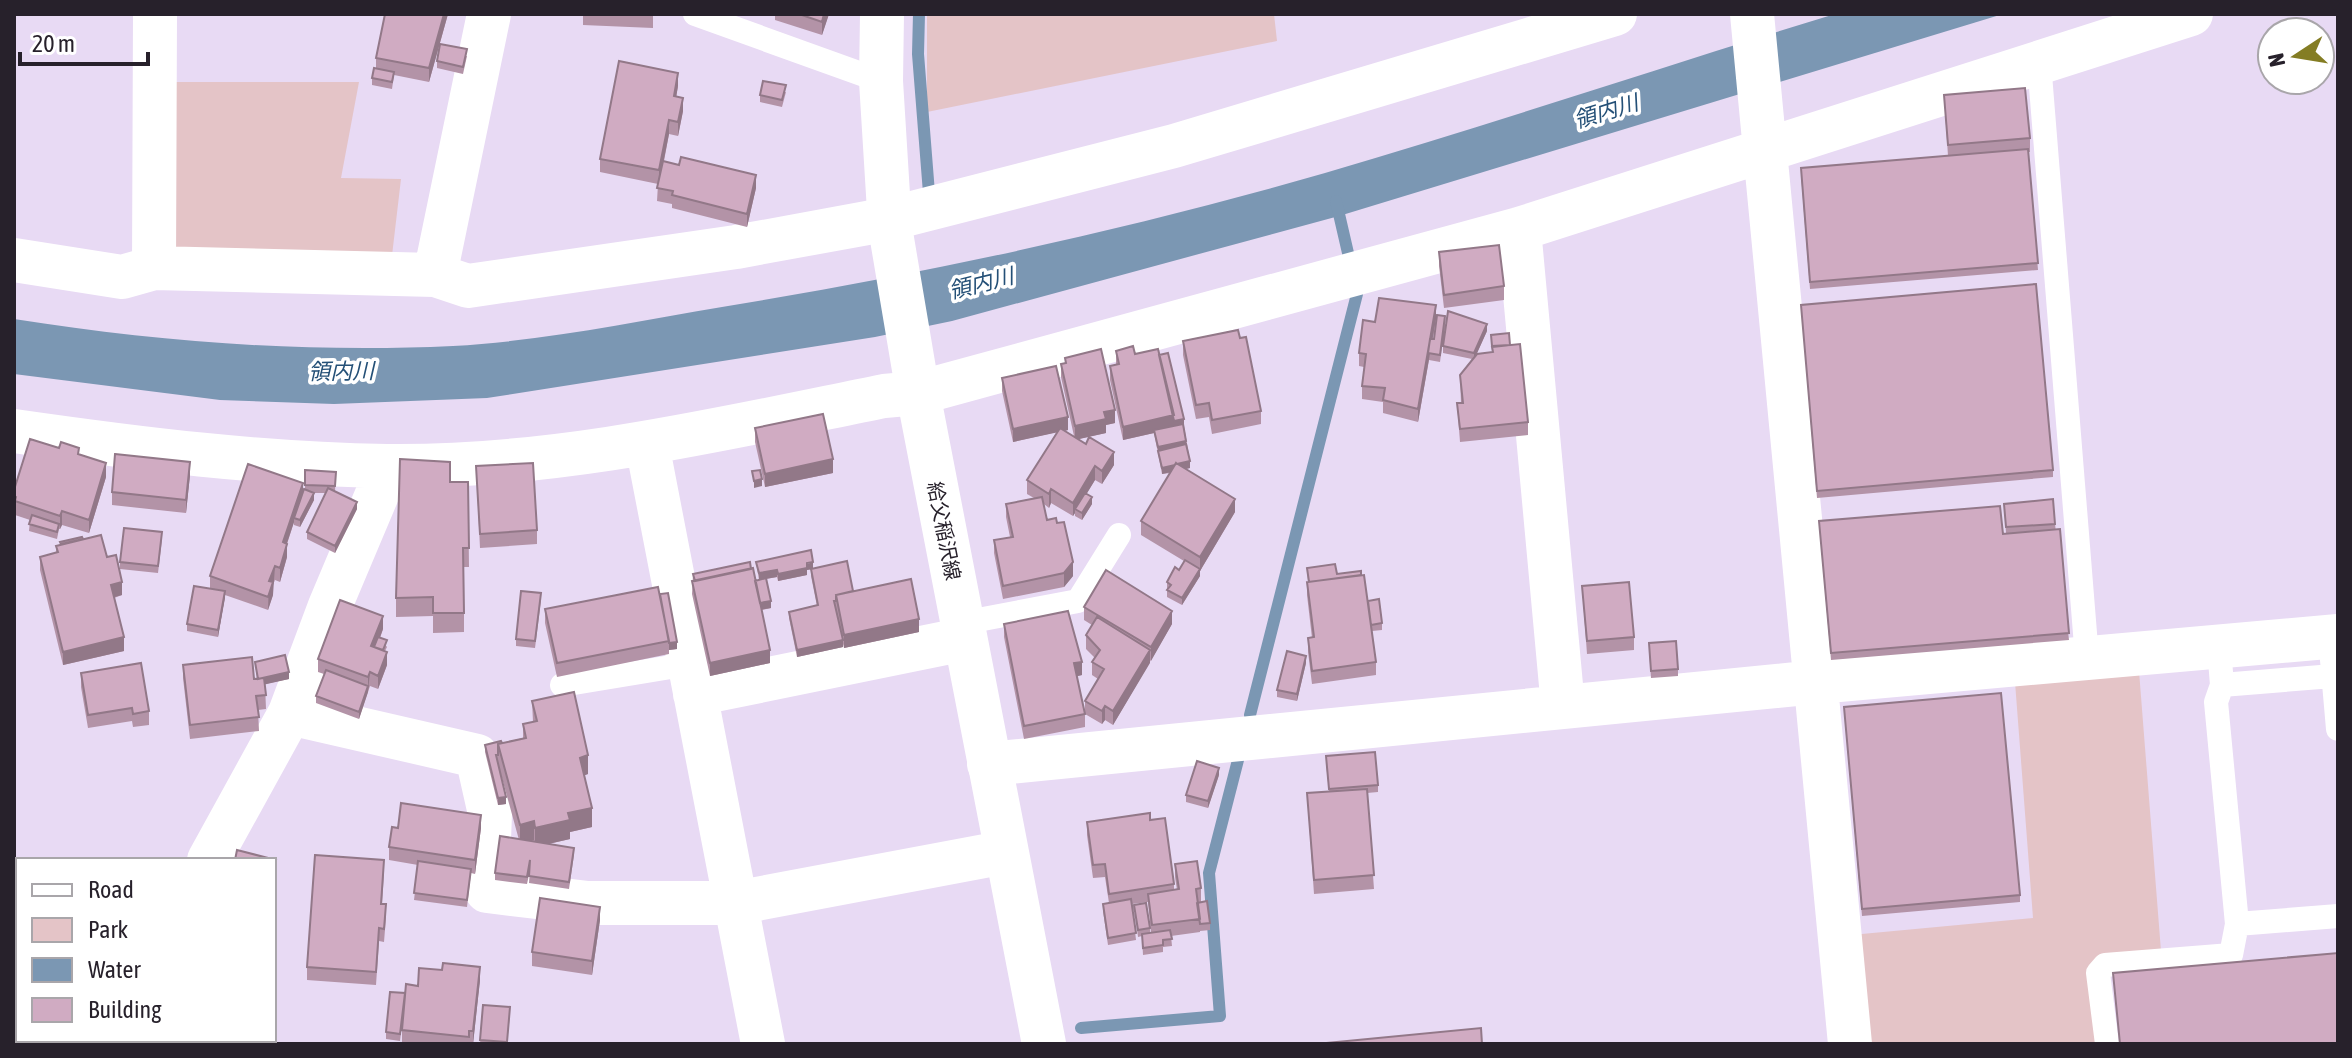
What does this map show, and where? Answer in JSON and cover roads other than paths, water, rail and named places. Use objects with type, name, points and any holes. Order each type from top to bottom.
[{"type":"street","points":[[154,268],[155,14]]},
{"type":"street","points":[[435,275],[489,14]]},
{"type":"street","name":"給父稲沢線","points":[[882,14],[881,81],[889,223],[916,385],[1044,1044]]},
{"type":"street","points":[[14,260],[122,277],[154,268],[435,275],[468,286],[736,247],[889,223],[1174,146],[1615,14]]},
{"type":"street","points":[[1752,14],[1850,1044]]},
{"type":"street","points":[[14,431],[196,457],[389,466],[484,461],[647,444],[884,396],[916,385],[1519,229],[1765,145],[2191,14]]},
{"type":"street","points":[[1519,229],[1563,707]]},
{"type":"street","points":[[647,444],[763,1044]]},
{"type":"street","points":[[210,858],[290,713],[330,606],[389,466]]},
{"type":"street","points":[[692,679],[964,631]]},
{"type":"street","points":[[989,764],[2087,658],[2220,666],[2334,650]]},
{"type":"street","points":[[290,713],[477,756],[490,814],[487,891],[588,903],[735,903],[1006,852]]},
{"type":"lane","points":[[695,14],[881,81]]},
{"type":"lane","points":[[2039,62],[2087,658]]},
{"type":"lane","points":[[964,631],[1078,601],[1119,535]]},
{"type":"lane","points":[[2334,650],[2338,729]]},
{"type":"lane","points":[[2107,1044],[2098,973],[2105,965],[2231,955],[2237,924],[2216,702],[2220,666]]},
{"type":"lane","points":[[562,685],[692,679]]},
{"type":"lane","points":[[2237,924],[2338,916]]},
{"type":"water","name":"領内川","points":[[1835,14],[2003,14],[1339,216],[952,321],[875,337],[487,398],[334,404],[220,400],[14,374],[14,319],[123,334],[233,344],[343,348],[453,346],[588,330],[874,280],[1101,232],[1251,194]]},
{"type":"waterway","points":[[919,14],[918,54],[929,193]]},
{"type":"waterway","points":[[1336,201],[1348,253]]},
{"type":"waterway","points":[[1250,715],[1357,294]]},
{"type":"waterway","points":[[1081,1028],[1220,1016],[1209,873],[1238,760]]},
{"type":"waterway","points":[[189,1042],[202,1044]]}]
